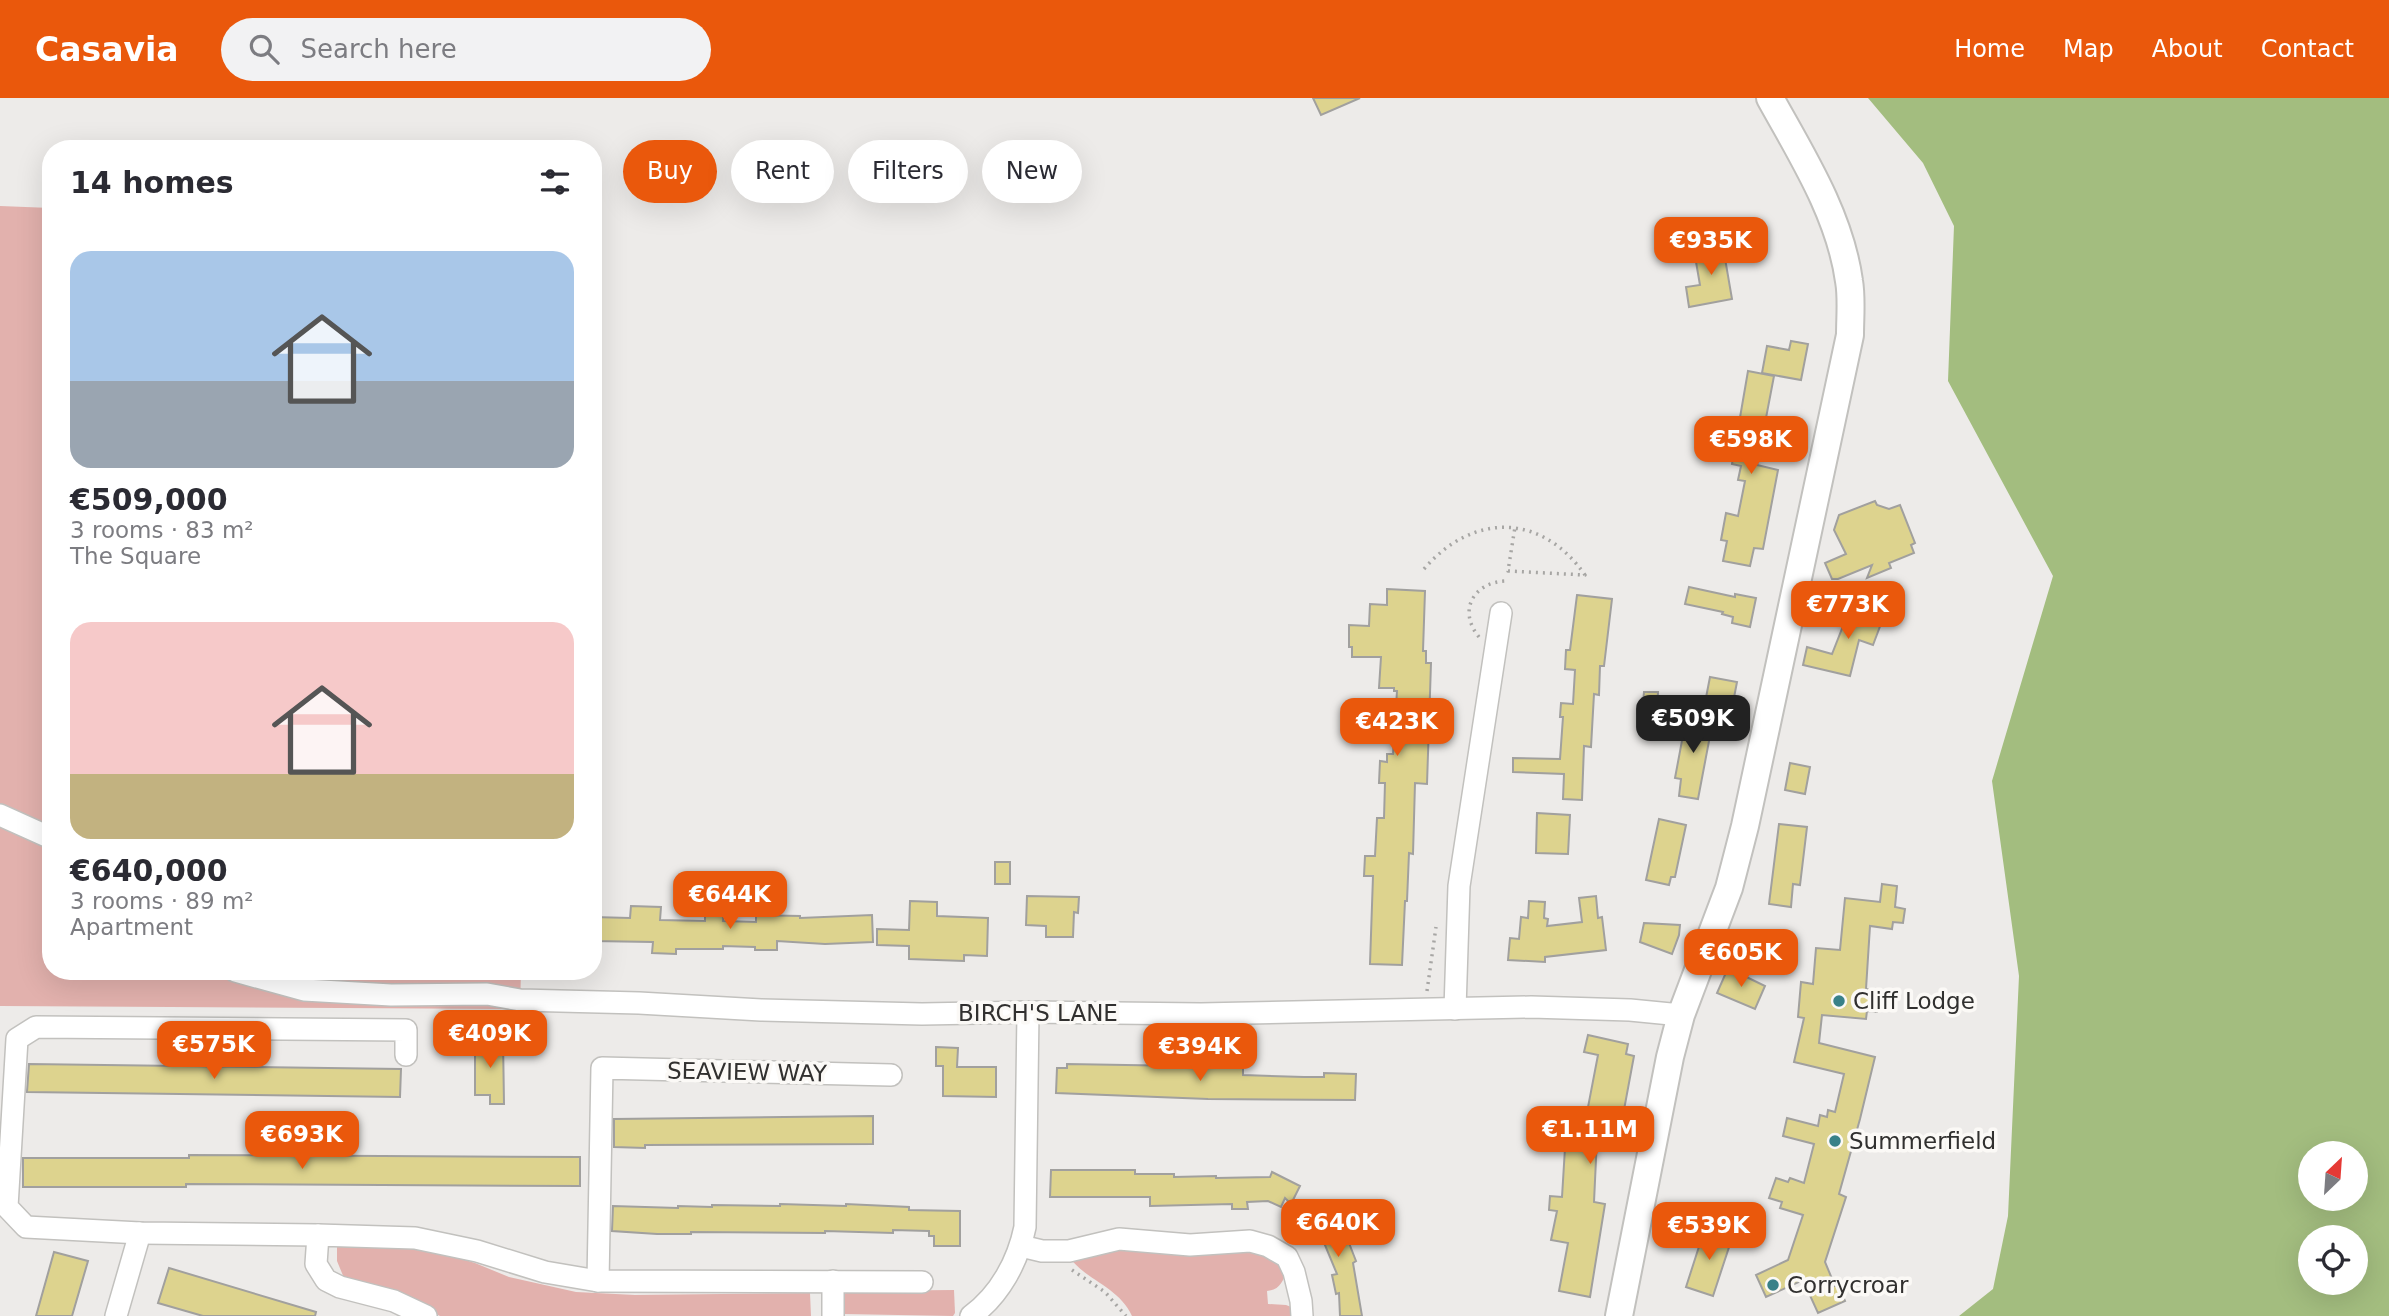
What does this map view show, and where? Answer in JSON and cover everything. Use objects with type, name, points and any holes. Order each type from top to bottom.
[{"type":"main road","points":[[1619,1316],[1670,1057],[1681,1015],[1729,888],[1745,826],[1850,335],[1849,282],[1840,242],[1821,195],[1770,98]]},
{"type":"street","points":[[1455,1009],[1459,886],[1501,614]]},
{"type":"street","points":[[0,815],[42,834]]},
{"type":"street","name":"BIRCH'S LANE","points":[[268,980],[304,990],[391,995],[487,994],[520,1000],[922,1014],[1201,1014],[1553,1008],[1630,1010],[1681,1015]]},
{"type":"street","points":[[971,1316],[1008,1275],[1021,1246],[1025,1227],[1028,1012]]},
{"type":"street","points":[[406,1055],[406,1030],[36,1027],[17,1039],[4,1208],[26,1227],[140,1233],[415,1238],[477,1251],[545,1272],[598,1281],[922,1282]]},
{"type":"street","name":"SEAVIEW WAY","points":[[598,1281],[602,1068],[891,1075]]},
{"type":"street","points":[[116,1316],[140,1233]]},
{"type":"street","points":[[317,1235],[316,1264],[326,1280],[340,1287],[394,1301],[426,1316]]},
{"type":"street","points":[[1021,1246],[1042,1251],[1069,1251],[1119,1239],[1190,1245],[1250,1241],[1268,1246],[1287,1257],[1301,1301],[1302,1316]]},
{"type":"street","points":[[833,1281],[833,1316]]},
{"type":"path","points":[[1424,569],[1443,550],[1469,534],[1499,526],[1515,527],[1549,539],[1566,551],[1585,575],[1508,571],[1515,527]]},
{"type":"path","points":[[1056,1250],[1058,1262],[1105,1292],[1126,1316]]},
{"type":"shaded area","points":[[1868,98],[2389,98],[2389,1316],[1959,1316],[1993,1289],[2008,1216],[2019,976],[1992,781],[2053,576],[1948,381],[1954,226],[1923,163]]},
{"type":"shaded area","points":[[0,206],[42,208],[42,980],[521,980],[520,1009],[0,1006]]},
{"type":"shaded area","points":[[337,1245],[399,1246],[437,1251],[509,1277],[576,1292],[635,1295],[810,1293],[811,1316],[440,1316],[410,1301],[344,1278],[337,1261]]},
{"type":"shaded area","points":[[1097,1248],[1260,1249],[1287,1270],[1278,1287],[1267,1291],[1268,1304],[1294,1308],[1298,1316],[1132,1316],[1119,1298],[1069,1257]]},
{"type":"shaded area","points":[[954,1290],[953,1316],[843,1314],[843,1297],[847,1291]]},
{"type":"building","points":[[1313,98],[1360,98],[1321,115]]},
{"type":"building","points":[[1722,241],[1732,299],[1689,307],[1686,287],[1700,285],[1696,262],[1703,260],[1701,243]]},
{"type":"building","points":[[1791,341],[1808,344],[1801,380],[1762,373],[1767,346],[1789,350]]},
{"type":"building","points":[[1748,371],[1774,376],[1757,465],[1778,470],[1763,549],[1754,548],[1750,566],[1723,561],[1727,541],[1721,540],[1726,513],[1738,516],[1745,481],[1738,480],[1741,466],[1732,464]]},
{"type":"building","points":[[1875,501],[1877,505],[1889,509],[1900,505],[1915,543],[1911,545],[1914,553],[1889,563],[1891,568],[1867,578],[1872,565],[1832,579],[1825,563],[1846,554],[1834,530],[1839,515]]},
{"type":"building","points":[[1689,587],[1735,597],[1735,594],[1756,598],[1750,627],[1732,623],[1733,617],[1722,614],[1723,612],[1685,604]]},
{"type":"building","points":[[1387,589],[1425,591],[1423,651],[1426,651],[1426,663],[1431,663],[1427,784],[1415,783],[1413,854],[1409,853],[1402,965],[1370,964],[1373,876],[1364,876],[1365,856],[1375,856],[1377,818],[1384,818],[1385,783],[1379,783],[1380,761],[1387,762],[1387,754],[1393,754],[1397,691],[1394,691],[1394,688],[1379,688],[1381,657],[1352,657],[1352,647],[1349,647],[1349,625],[1369,626],[1370,604],[1387,605]]},
{"type":"building","points":[[1577,595],[1612,599],[1604,666],[1600,666],[1599,695],[1594,694],[1591,747],[1584,746],[1582,800],[1563,799],[1564,774],[1513,772],[1513,758],[1560,759],[1563,717],[1560,717],[1561,703],[1573,704],[1575,670],[1565,669]]},
{"type":"building","points":[[1857,602],[1885,613],[1873,645],[1859,640],[1850,676],[1803,665],[1807,647],[1832,654],[1849,611],[1853,612]]},
{"type":"building","points":[[1710,677],[1737,682],[1730,718],[1703,713]]},
{"type":"building","points":[[1644,692],[1658,692],[1657,715],[1642,714]]},
{"type":"building","points":[[1687,714],[1713,720],[1698,799],[1679,796],[1681,779],[1675,778]]},
{"type":"building","points":[[1790,763],[1810,767],[1805,794],[1785,790]]},
{"type":"building","points":[[1537,813],[1570,815],[1568,854],[1536,853]]},
{"type":"building","points":[[1659,819],[1686,825],[1675,877],[1671,877],[1669,885],[1646,880]]},
{"type":"building","points":[[1779,824],[1807,827],[1800,885],[1793,884],[1791,907],[1769,904]]},
{"type":"building","points":[[995,862],[1010,862],[1010,884],[995,884]]},
{"type":"building","points":[[1882,884],[1897,886],[1895,907],[1905,909],[1903,923],[1893,922],[1892,929],[1870,926],[1866,989],[1879,991],[1877,1012],[1867,1011],[1866,1019],[1822,1015],[1819,1043],[1875,1057],[1839,1194],[1846,1197],[1825,1262],[1845,1301],[1818,1313],[1803,1280],[1766,1297],[1756,1275],[1788,1260],[1803,1215],[1780,1208],[1782,1202],[1769,1198],[1776,1178],[1788,1182],[1790,1178],[1804,1183],[1814,1144],[1783,1136],[1787,1118],[1818,1126],[1820,1115],[1827,1117],[1828,1110],[1835,1112],[1844,1074],[1794,1062],[1804,1018],[1798,1017],[1801,982],[1813,984],[1816,948],[1840,950],[1845,898],[1880,902]]},
{"type":"building","points":[[1027,896],[1079,897],[1078,913],[1074,912],[1073,937],[1046,937],[1046,926],[1026,925]]},
{"type":"building","points":[[1596,896],[1606,950],[1545,957],[1545,962],[1508,960],[1510,938],[1519,939],[1521,917],[1528,918],[1529,901],[1545,902],[1544,918],[1548,919],[1547,926],[1582,922],[1579,898]]},
{"type":"building","points":[[910,901],[937,902],[937,916],[988,918],[987,956],[964,955],[964,961],[909,959],[909,946],[877,945],[877,929],[909,930]]},
{"type":"building","points":[[631,906],[661,907],[660,920],[705,921],[705,908],[724,908],[723,921],[756,922],[756,915],[800,918],[872,915],[873,942],[825,944],[777,941],[777,950],[723,946],[723,949],[676,949],[676,954],[652,953],[653,942],[602,941],[602,917],[630,918]]},
{"type":"building","points":[[1644,923],[1680,925],[1672,954],[1640,942]]},
{"type":"building","points":[[1728,968],[1765,986],[1755,1009],[1717,993]]},
{"type":"building","points":[[1588,1035],[1628,1044],[1626,1054],[1634,1056],[1618,1142],[1597,1138],[1594,1202],[1605,1204],[1590,1297],[1559,1291],[1568,1243],[1551,1240],[1557,1211],[1549,1210],[1550,1196],[1562,1197],[1565,1148],[1580,1149],[1598,1055],[1584,1052]]},
{"type":"building","points":[[475,1040],[503,1040],[504,1104],[490,1104],[490,1095],[475,1095]]},
{"type":"building","points":[[936,1047],[958,1048],[957,1067],[996,1067],[996,1097],[943,1096],[943,1066],[936,1066]]},
{"type":"building","points":[[29,1064],[401,1069],[400,1097],[27,1092]]},
{"type":"building","points":[[1067,1064],[1243,1067],[1243,1075],[1324,1077],[1324,1073],[1356,1074],[1355,1100],[1208,1099],[1056,1093],[1057,1068],[1067,1068]]},
{"type":"building","points":[[873,1116],[873,1144],[614,1147],[614,1119]]},
{"type":"building","points":[[189,1155],[580,1157],[580,1186],[186,1184],[186,1187],[23,1187],[23,1158],[189,1158]]},
{"type":"building","points":[[1051,1170],[1135,1170],[1135,1174],[1216,1178],[1270,1177],[1272,1172],[1300,1186],[1291,1204],[1285,1198],[1281,1207],[1268,1201],[1247,1202],[1248,1209],[1232,1209],[1232,1204],[1150,1206],[1150,1197],[1050,1197]]},
{"type":"building","points":[[1321,1202],[1340,1220],[1356,1261],[1353,1263],[1362,1316],[1340,1316],[1339,1293],[1336,1294],[1332,1275],[1337,1274],[1320,1233],[1305,1218]]},
{"type":"building","points":[[846,1204],[909,1207],[909,1210],[960,1211],[960,1246],[934,1246],[934,1236],[929,1236],[929,1231],[657,1234],[612,1231],[613,1206],[678,1208]]},
{"type":"building","points":[[1705,1228],[1732,1238],[1713,1296],[1686,1287]]},
{"type":"building","points":[[54,1252],[88,1261],[72,1316],[36,1316]]},
{"type":"building","points":[[169,1268],[316,1312],[315,1316],[203,1316],[158,1303]]},
{"type":"place","name":"Cliff Lodge","points":[[1839,1001]]},
{"type":"place","name":"Summerfield","points":[[1835,1141]]},
{"type":"place","name":"Corrycroar","points":[[1773,1285]]}]
